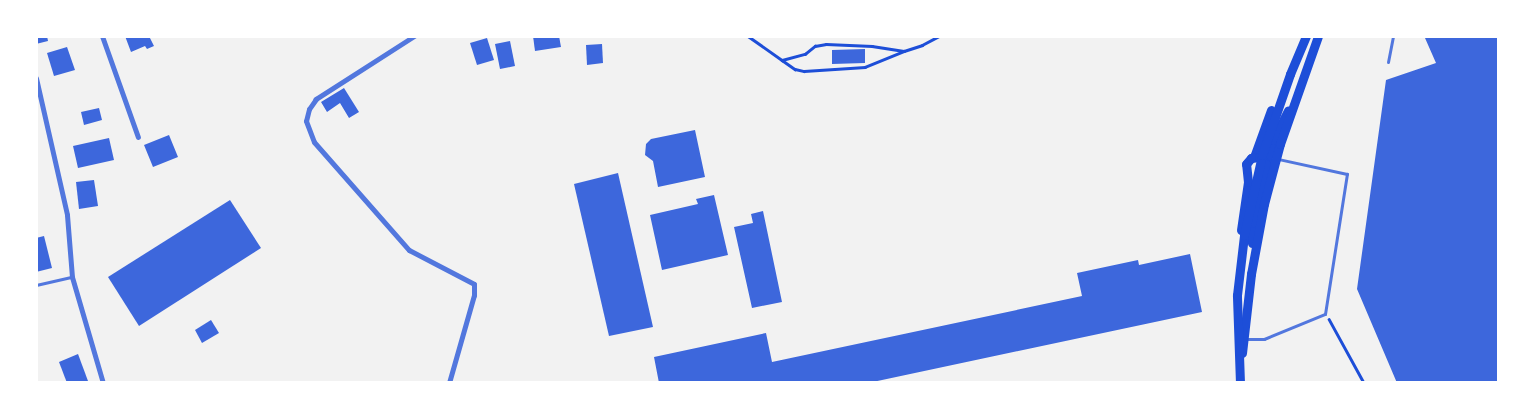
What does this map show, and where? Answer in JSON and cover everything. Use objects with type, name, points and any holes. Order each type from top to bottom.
[{"type":"main road","points":[[1253,261],[1252,231],[1262,161],[1290,74],[1306,36]]},
{"type":"main road","points":[[1240,360],[1245,339],[1253,261],[1264,204],[1276,159],[1318,36]]},
{"type":"main road","points":[[1240,383],[1237,295],[1241,250],[1252,175],[1262,161],[1282,119],[1297,96]]},
{"type":"main road","points":[[1252,175],[1246,164],[1262,161]]},
{"type":"street","points":[[102,36],[138,137]]},
{"type":"street","points":[[414,36],[316,99],[309,109],[306,121],[314,142],[409,250],[474,284],[474,295],[449,383]]},
{"type":"street","points":[[36,78],[67,215],[72,277],[102,383]]},
{"type":"lane","points":[[1388,62],[1393,36]]},
{"type":"lane","points":[[1245,339],[1264,339],[1325,314],[1347,174],[1276,159]]},
{"type":"lane","points":[[36,286],[72,277]]},
{"type":"path","points":[[748,36],[795,69],[804,71],[865,67],[904,50],[922,45],[939,36]]},
{"type":"path","points":[[782,60],[805,54],[815,46],[826,44],[872,46],[904,50]]},
{"type":"path","points":[[1325,314],[1364,383]]},
{"type":"building","points":[[36,36],[47,36],[48,41],[36,44]]},
{"type":"building","points":[[125,36],[149,36],[154,46],[147,49],[145,46],[131,52]]},
{"type":"building","points":[[533,36],[559,36],[561,47],[535,51]]},
{"type":"building","points":[[1430,36],[1499,36],[1499,383],[1397,383],[1357,289],[1386,80],[1436,63],[1425,38]]},
{"type":"building","points":[[487,38],[494,60],[477,65],[470,43]]},
{"type":"building","points":[[510,41],[515,66],[500,69],[495,44]]},
{"type":"building","points":[[602,44],[603,63],[587,65],[586,45]]},
{"type":"building","points":[[67,47],[75,70],[54,76],[47,53]]},
{"type":"building","points":[[865,49],[865,63],[832,64],[832,50]]},
{"type":"building","points":[[344,88],[359,112],[349,118],[340,103],[327,112],[321,102]]},
{"type":"building","points":[[99,108],[102,120],[84,125],[81,112]]},
{"type":"building","points":[[695,130],[705,177],[658,187],[653,161],[645,155],[646,144],[651,139]]},
{"type":"building","points":[[169,135],[178,157],[153,167],[144,145]]},
{"type":"building","points":[[109,138],[114,160],[78,168],[73,146]]},
{"type":"building","points":[[618,173],[653,327],[609,336],[574,184]]},
{"type":"building","points":[[94,180],[98,206],[79,209],[76,182]]},
{"type":"building","points":[[714,195],[728,255],[662,270],[650,215],[698,204],[696,199]]},
{"type":"building","points":[[230,200],[261,248],[139,326],[108,277]]},
{"type":"building","points":[[763,211],[782,302],[752,308],[734,227],[753,223],[751,214]]},
{"type":"building","points":[[44,236],[52,268],[36,272],[36,238]]},
{"type":"building","points":[[1190,254],[1202,312],[868,383],[659,383],[654,357],[766,333],[772,362],[1082,296],[1077,273],[1138,260],[1139,265]]},
{"type":"building","points":[[211,320],[219,333],[202,343],[195,330]]},
{"type":"building","points":[[78,354],[88,381],[67,383],[59,362]]}]
